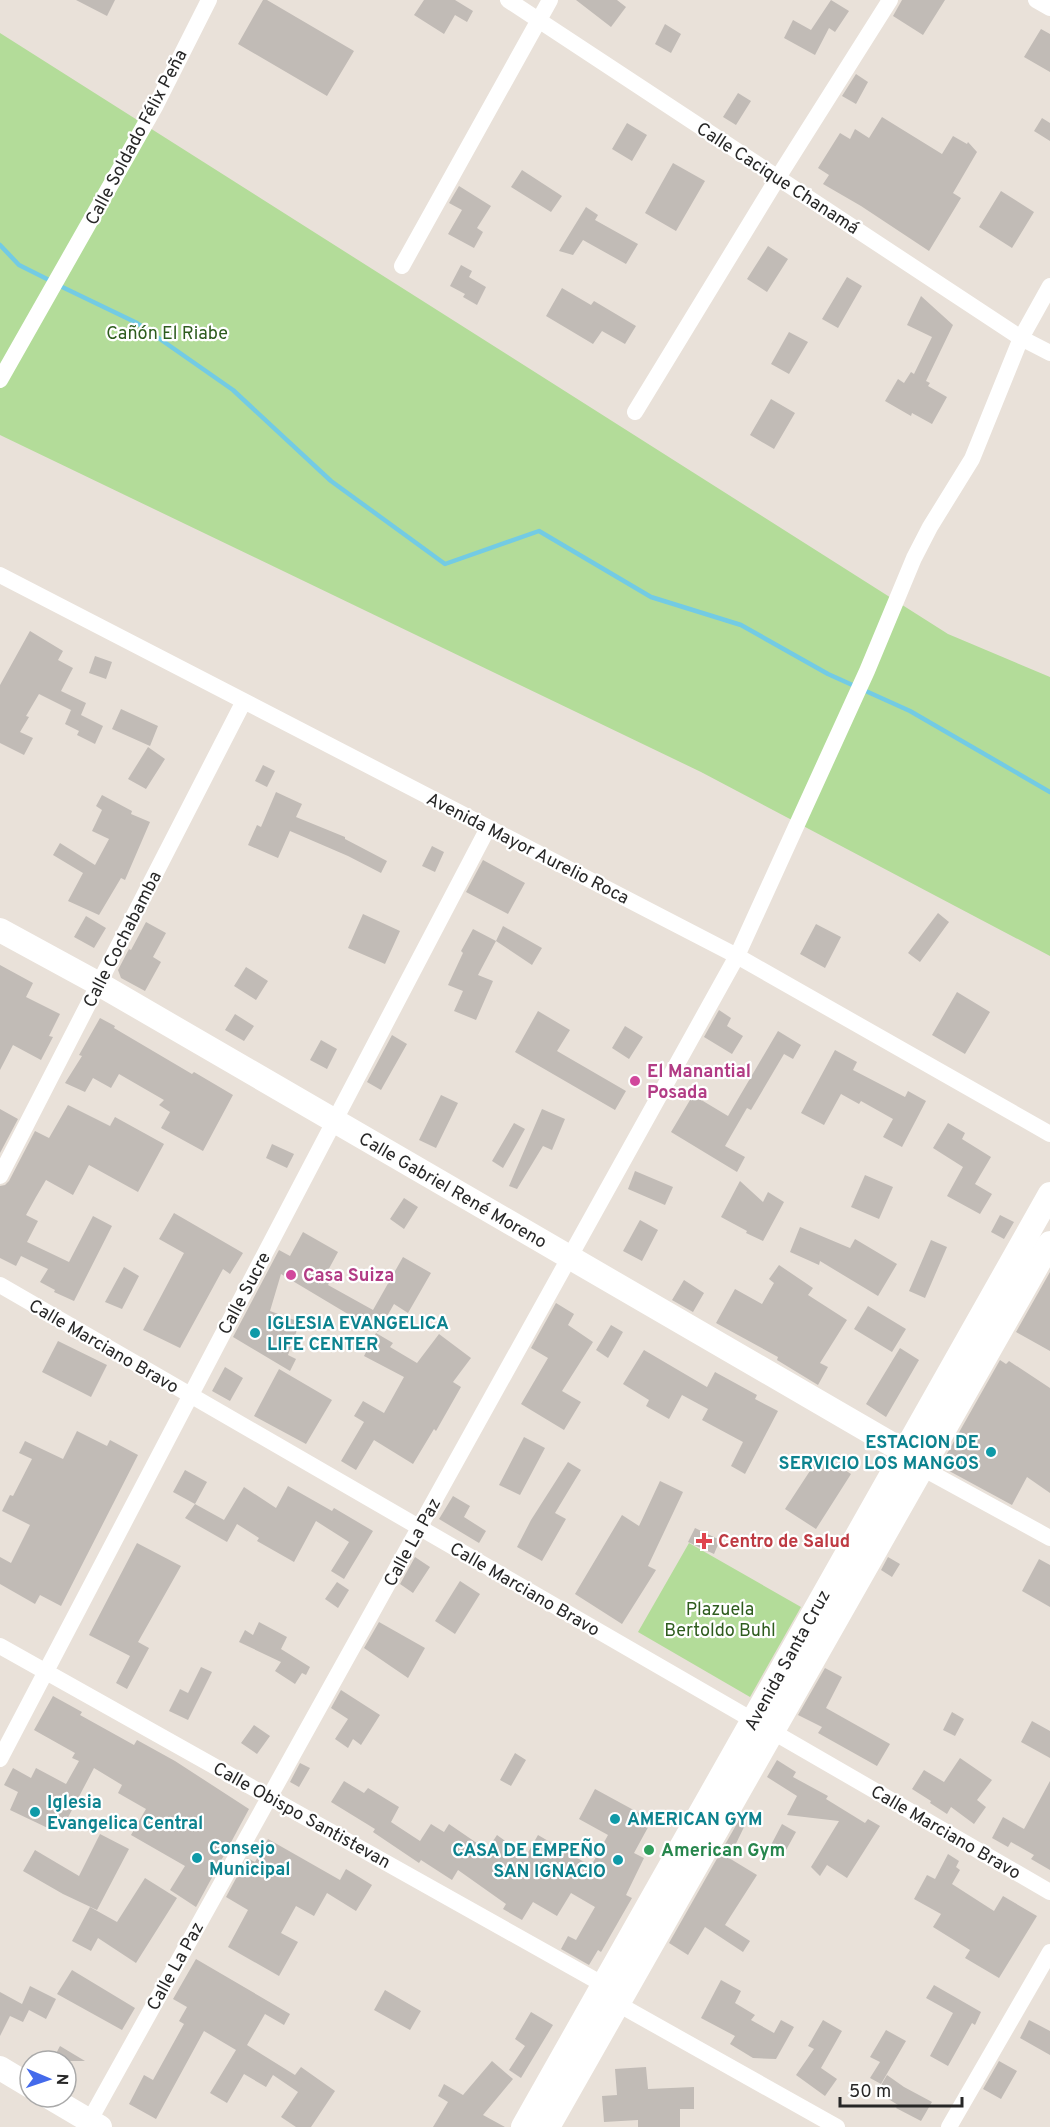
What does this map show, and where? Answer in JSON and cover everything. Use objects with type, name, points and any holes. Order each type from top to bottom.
[{"type":"main road","name":"Calle Gabriel René Moreno","points":[[0,930],[99,984],[570,1257],[913,1460]]},
{"type":"main road","name":"Avenida Santa Cruz","points":[[548,2127],[618,2004],[763,1726],[913,1460],[1050,1194]]},
{"type":"main road","name":"Avenida Santa Cruz","points":[[913,1460],[1050,1243]]},
{"type":"main road","name":"Avenida Santa Cruz","points":[[523,2127],[603,1985],[763,1726]]},
{"type":"main road","points":[[0,2068],[18,2079]]},
{"type":"main road","points":[[67,2109],[92,2125]]},
{"type":"street","name":"Calle Soldado Félix Peña","points":[[0,380],[156,105],[209,0]]},
{"type":"street","name":"Calle Cacique Chanamá","points":[[508,0],[777,179],[1022,338],[1050,353]]},
{"type":"street","points":[[402,266],[550,0]]},
{"type":"street","points":[[635,412],[777,179],[890,0]]},
{"type":"street","points":[[1036,0],[1050,8]]},
{"type":"street","name":"Calle La Paz","points":[[92,2125],[270,1797],[737,956],[867,671],[914,558],[930,527],[972,459],[1022,338],[1050,286]]},
{"type":"street","name":"Avenida Mayor Aurelio Roca","points":[[0,575],[737,956],[1050,1134]]},
{"type":"street","name":"Calle Cochabamba","points":[[0,1176],[244,701]]},
{"type":"street","name":"Calle Sucre","points":[[0,1759],[488,828]]},
{"type":"street","name":"Calle Marciano Bravo","points":[[0,1286],[1050,1892]]},
{"type":"street","points":[[913,1460],[1050,1538]]},
{"type":"street","name":"Calle Obispo Santistevan","points":[[0,1646],[603,1985]]},
{"type":"street","points":[[949,2127],[1050,1952]]},
{"type":"street","points":[[618,2004],[837,2127]]},
{"type":"green space","name":"Cañón El Riabe","points":[[0,33],[948,634],[1050,677],[1050,956],[701,772],[0,435]]},
{"type":"green space","name":"Plazuela Bertoldo Buhl","points":[[689,1543],[801,1607],[750,1697],[638,1632]]},
{"type":"building","points":[[76,0],[115,0],[107,16]]},
{"type":"building","points":[[263,0],[267,0],[354,51],[327,96],[238,44]]},
{"type":"building","points":[[424,0],[455,0],[473,11],[467,22],[455,15],[444,34],[414,15]]},
{"type":"building","points":[[576,0],[617,0],[626,7],[611,27]]},
{"type":"building","points":[[831,0],[849,11],[835,32],[829,28],[815,55],[784,38],[793,20],[811,30]]},
{"type":"building","points":[[902,0],[945,0],[923,35],[893,16]]},
{"type":"building","points":[[665,24],[681,34],[671,53],[655,44]]},
{"type":"building","points":[[1041,29],[1050,34],[1050,72],[1024,57]]},
{"type":"building","points":[[856,74],[868,82],[856,104],[842,96]]},
{"type":"building","points":[[738,93],[751,101],[736,125],[723,117]]},
{"type":"building","points":[[882,117],[942,154],[953,136],[967,144],[968,142],[977,152],[953,193],[961,198],[929,251],[823,184],[829,175],[818,168],[840,133],[850,139],[855,129],[869,138]]},
{"type":"building","points":[[1042,118],[1050,123],[1050,141],[1034,131]]},
{"type":"building","points":[[627,123],[647,135],[632,161],[612,149]]},
{"type":"building","points":[[673,163],[705,181],[676,231],[645,213]]},
{"type":"building","points":[[522,170],[562,196],[551,212],[511,187]]},
{"type":"building","points":[[459,186],[491,206],[477,228],[483,232],[474,248],[448,234],[462,210],[449,203]]},
{"type":"building","points":[[1001,191],[1034,212],[1012,248],[979,227]]},
{"type":"building","points":[[586,207],[598,215],[595,220],[638,244],[626,264],[583,240],[573,255],[559,251]]},
{"type":"building","points":[[768,246],[788,259],[767,292],[747,279]]},
{"type":"building","points":[[461,265],[472,271],[469,277],[486,287],[477,305],[463,297],[465,294],[450,286]]},
{"type":"building","points":[[847,277],[862,286],[838,328],[822,319]]},
{"type":"building","points":[[562,288],[591,305],[594,301],[636,326],[625,344],[602,331],[593,344],[546,316]]},
{"type":"building","points":[[921,296],[953,325],[926,381],[930,383],[928,386],[947,397],[932,424],[912,413],[911,416],[885,401],[898,379],[904,383],[911,372],[914,374],[932,337],[907,325]]},
{"type":"building","points":[[789,332],[808,342],[789,374],[771,364]]},
{"type":"building","points":[[771,399],[795,413],[774,449],[750,435]]},
{"type":"building","points":[[30,631],[63,651],[58,660],[73,668],[61,691],[86,703],[81,715],[39,694],[20,732],[33,738],[24,755],[0,743],[0,685]]},
{"type":"building","points":[[95,656],[112,662],[106,679],[89,673]]},
{"type":"building","points":[[121,709],[158,726],[150,746],[112,729]]},
{"type":"building","points":[[71,710],[103,726],[95,744],[77,735],[79,731],[65,724]]},
{"type":"building","points":[[148,747],[165,759],[146,789],[128,779]]},
{"type":"building","points":[[263,765],[275,771],[267,787],[255,781]]},
{"type":"building","points":[[276,792],[302,804],[296,817],[345,837],[387,861],[381,873],[290,831],[278,858],[248,845],[257,825],[261,827]]},
{"type":"building","points":[[102,795],[132,811],[131,814],[150,822],[125,880],[121,878],[99,915],[68,901],[83,873],[53,855],[60,843],[95,865],[109,839],[92,831],[102,810],[96,806]]},
{"type":"building","points":[[432,846],[444,852],[435,872],[422,866]]},
{"type":"building","points":[[483,860],[525,883],[508,914],[466,892]]},
{"type":"building","points":[[938,913],[949,922],[920,962],[908,953]]},
{"type":"building","points":[[363,914],[400,931],[385,964],[348,948]]},
{"type":"building","points":[[86,916],[106,928],[94,948],[74,937]]},
{"type":"building","points":[[146,922],[166,933],[153,957],[161,962],[145,991],[121,978],[118,970]]},
{"type":"building","points":[[816,924],[841,937],[825,968],[800,954]]},
{"type":"building","points":[[503,926],[542,948],[532,965],[496,941]]},
{"type":"building","points":[[473,929],[496,941],[478,975],[493,981],[476,1020],[454,1011],[463,991],[448,985],[463,953],[461,951]]},
{"type":"building","points":[[0,965],[33,983],[26,997],[60,1014],[49,1036],[53,1037],[41,1060],[13,1045],[0,1070]]},
{"type":"building","points":[[246,967],[268,981],[256,1000],[234,986]]},
{"type":"building","points":[[957,992],[990,1012],[965,1054],[932,1035]]},
{"type":"building","points":[[719,1010],[731,1018],[727,1026],[743,1036],[732,1054],[704,1037]]},
{"type":"building","points":[[538,1011],[570,1030],[557,1051],[626,1091],[615,1110],[515,1052]]},
{"type":"building","points":[[235,1014],[254,1026],[244,1041],[225,1030]]},
{"type":"building","points":[[100,1018],[192,1074],[194,1072],[233,1095],[203,1151],[161,1128],[170,1112],[159,1105],[164,1100],[119,1074],[111,1088],[93,1078],[85,1092],[65,1083],[82,1056],[79,1055]]},
{"type":"building","points":[[625,1026],[643,1037],[629,1059],[612,1048]]},
{"type":"building","points":[[778,1031],[801,1045],[793,1059],[784,1054],[751,1110],[747,1108],[725,1146],[745,1157],[737,1172],[671,1132],[693,1095],[728,1116]]},
{"type":"building","points":[[392,1035],[407,1044],[381,1090],[367,1082]]},
{"type":"building","points":[[321,1040],[337,1049],[327,1069],[310,1060]]},
{"type":"building","points":[[835,1050],[857,1062],[853,1070],[905,1097],[908,1091],[926,1101],[902,1147],[883,1137],[893,1119],[861,1101],[859,1104],[841,1094],[824,1125],[801,1113]]},
{"type":"building","points":[[441,1095],[458,1103],[436,1148],[419,1140]]},
{"type":"building","points":[[68,1105],[110,1126],[115,1117],[164,1144],[138,1192],[89,1165],[73,1195],[46,1180],[36,1197],[26,1215],[38,1221],[27,1242],[69,1262],[93,1216],[112,1226],[74,1301],[54,1292],[55,1290],[40,1282],[48,1269],[21,1256],[16,1266],[0,1258],[0,1186],[9,1181],[35,1131],[49,1138]]},
{"type":"building","points":[[0,1109],[18,1119],[0,1153]]},
{"type":"building","points":[[542,1109],[565,1119],[552,1150],[543,1146],[517,1189],[509,1186]]},
{"type":"building","points":[[514,1123],[525,1129],[503,1168],[492,1161]]},
{"type":"building","points":[[948,1123],[965,1133],[962,1139],[991,1157],[975,1184],[992,1194],[980,1214],[947,1196],[963,1167],[933,1148]]},
{"type":"building","points":[[272,1144],[294,1154],[287,1168],[266,1158]]},
{"type":"building","points":[[635,1171],[673,1187],[665,1205],[628,1189]]},
{"type":"building","points":[[865,1175],[893,1187],[879,1219],[851,1207]]},
{"type":"building","points":[[740,1181],[763,1202],[768,1192],[784,1202],[763,1241],[721,1217]]},
{"type":"building","points":[[404,1198],[418,1207],[404,1229],[390,1219]]},
{"type":"building","points":[[174,1213],[243,1253],[230,1274],[223,1269],[180,1348],[143,1330],[184,1253],[159,1239]]},
{"type":"building","points":[[1000,1215],[1014,1222],[1004,1239],[991,1232]]},
{"type":"building","points":[[640,1220],[658,1230],[642,1261],[623,1251]]},
{"type":"building","points":[[800,1227],[850,1248],[855,1239],[897,1264],[878,1296],[820,1261],[819,1265],[790,1252]]},
{"type":"building","points":[[303,1232],[338,1252],[325,1276],[331,1280],[328,1285],[373,1310],[403,1257],[431,1273],[408,1313],[394,1304],[378,1332],[281,1274],[270,1311],[300,1322],[288,1355],[296,1359],[290,1371],[233,1337],[279,1250],[290,1256]]},
{"type":"building","points":[[931,1240],[947,1247],[925,1298],[909,1291]]},
{"type":"building","points":[[779,1265],[813,1288],[808,1295],[847,1320],[820,1363],[828,1367],[818,1385],[777,1360],[778,1357],[716,1323],[735,1289],[762,1304],[774,1283],[769,1279]]},
{"type":"building","points":[[124,1267],[139,1276],[122,1309],[105,1302]]},
{"type":"building","points":[[1050,1272],[1050,1351],[1016,1332]]},
{"type":"building","points":[[684,1280],[704,1293],[693,1312],[672,1300]]},
{"type":"building","points":[[556,1303],[574,1314],[568,1325],[593,1342],[562,1391],[581,1402],[564,1430],[521,1404],[548,1358],[531,1348]]},
{"type":"building","points":[[868,1306],[906,1329],[892,1352],[854,1329]]},
{"type":"building","points":[[611,1325],[623,1332],[608,1358],[596,1350]]},
{"type":"building","points":[[376,1333],[393,1343],[390,1347],[417,1363],[439,1334],[471,1358],[453,1382],[461,1387],[436,1431],[434,1429],[413,1464],[374,1440],[356,1470],[341,1461],[364,1422],[354,1416],[363,1401],[384,1413],[404,1377],[364,1356]]},
{"type":"building","points":[[58,1341],[107,1365],[91,1397],[42,1372]]},
{"type":"building","points":[[900,1348],[919,1360],[886,1417],[866,1404]]},
{"type":"building","points":[[644,1350],[707,1387],[715,1372],[757,1395],[755,1399],[778,1411],[745,1474],[731,1466],[743,1442],[702,1420],[708,1409],[682,1395],[669,1419],[646,1406],[649,1400],[623,1384]]},
{"type":"building","name":"ESTACION DE SERVICIO LOS MANGOS","points":[[1000,1360],[1006,1364],[1009,1361],[1050,1388],[1050,1493],[1027,1477],[1012,1505],[940,1466]]},
{"type":"building","points":[[225,1367],[243,1378],[230,1401],[212,1391]]},
{"type":"building","points":[[279,1369],[332,1400],[306,1444],[254,1416]]},
{"type":"building","points":[[77,1431],[107,1446],[110,1440],[138,1455],[61,1606],[40,1595],[35,1604],[0,1584],[0,1557],[11,1563],[30,1525],[2,1511],[10,1495],[13,1496],[32,1459],[19,1453],[25,1441],[63,1459]]},
{"type":"building","points":[[524,1437],[545,1448],[520,1495],[499,1485]]},
{"type":"building","points":[[821,1454],[851,1474],[816,1529],[785,1509]]},
{"type":"building","points":[[568,1462],[581,1470],[555,1513],[566,1519],[542,1561],[517,1547],[531,1520]]},
{"type":"building","points":[[185,1470],[207,1482],[195,1504],[173,1492]]},
{"type":"building","points":[[660,1481],[683,1492],[648,1566],[656,1570],[622,1624],[575,1594],[622,1515],[639,1526]]},
{"type":"building","points":[[288,1486],[332,1511],[334,1508],[373,1531],[344,1579],[331,1571],[349,1542],[316,1521],[294,1562],[257,1541],[259,1538],[237,1524],[227,1542],[185,1518],[195,1504],[224,1520],[244,1487],[276,1508]]},
{"type":"building","points":[[453,1496],[470,1506],[464,1517],[486,1531],[479,1543],[439,1519]]},
{"type":"building","name":"Centro de Salud","points":[[695,1528],[720,1540],[714,1554],[688,1542]]},
{"type":"building","points":[[137,1543],[181,1566],[138,1642],[149,1648],[127,1689],[116,1683],[130,1656],[89,1635]]},
{"type":"building","points":[[415,1557],[430,1567],[413,1593],[400,1584]]},
{"type":"building","points":[[888,1557],[900,1564],[892,1577],[881,1570]]},
{"type":"building","points":[[1039,1559],[1050,1565],[1050,1607],[1022,1591]]},
{"type":"building","points":[[460,1581],[480,1594],[455,1634],[435,1621]]},
{"type":"building","points":[[337,1582],[349,1590],[338,1608],[325,1599]]},
{"type":"building","points":[[259,1622],[287,1637],[281,1649],[310,1667],[306,1675],[302,1673],[295,1684],[275,1671],[281,1662],[239,1642],[245,1630],[253,1635]]},
{"type":"building","points":[[379,1622],[425,1648],[408,1678],[364,1648]]},
{"type":"building","points":[[201,1667],[212,1672],[188,1720],[169,1711],[180,1689],[188,1693]]},
{"type":"building","points":[[825,1668],[842,1677],[826,1708],[890,1744],[877,1766],[818,1733],[822,1727],[798,1715]]},
{"type":"building","points":[[341,1690],[380,1715],[361,1745],[353,1739],[348,1748],[335,1739],[348,1719],[331,1708]]},
{"type":"building","points":[[53,1696],[82,1712],[80,1715],[134,1745],[137,1740],[175,1761],[249,1809],[196,1907],[170,1890],[185,1866],[131,1835],[146,1809],[118,1793],[122,1785],[94,1768],[63,1827],[55,1822],[52,1830],[10,1810],[18,1792],[4,1785],[13,1768],[31,1778],[36,1768],[66,1784],[79,1761],[72,1758],[75,1753],[34,1730]]},
{"type":"building","points":[[952,1712],[964,1719],[955,1736],[943,1730]]},
{"type":"building","points":[[1032,1721],[1050,1731],[1050,1758],[1021,1742]]},
{"type":"building","points":[[254,1725],[270,1736],[257,1754],[241,1743]]},
{"type":"building","points":[[515,1753],[526,1760],[511,1786],[500,1780]]},
{"type":"building","points":[[960,1758],[992,1780],[977,1800],[986,1807],[974,1824],[951,1807],[947,1814],[912,1789],[924,1770],[944,1782]]},
{"type":"building","points":[[777,1760],[796,1772],[793,1777],[828,1796],[826,1799],[865,1823],[868,1819],[880,1826],[847,1878],[827,1865],[820,1876],[811,1867],[839,1821],[787,1815],[797,1796],[767,1777]]},
{"type":"building","points":[[300,1763],[310,1768],[299,1787],[290,1782]]},
{"type":"building","points":[[344,1781],[364,1793],[368,1788],[399,1807],[391,1822],[420,1841],[431,1824],[444,1832],[449,1824],[487,1850],[497,1835],[526,1856],[538,1835],[591,1866],[608,1835],[579,1819],[595,1789],[652,1820],[634,1853],[644,1858],[626,1895],[632,1898],[601,1952],[598,1950],[589,1965],[561,1949],[568,1936],[576,1940],[595,1907],[571,1893],[557,1916],[533,1902],[522,1920],[503,1909],[506,1904],[458,1870],[452,1880],[421,1860],[419,1863],[373,1832],[375,1829],[331,1802]]},
{"type":"building","points":[[1050,1781],[1050,1870],[1031,1859],[1034,1855],[1011,1842],[1008,1847],[992,1838],[1003,1817],[1024,1829]]},
{"type":"building","points":[[739,1820],[746,1823],[729,1858],[757,1875],[725,1925],[750,1941],[743,1952],[705,1927],[688,1955],[669,1943]]},
{"type":"building","points":[[782,1824],[796,1832],[785,1852],[771,1845]]},
{"type":"building","points":[[100,1834],[129,1849],[97,1910],[23,1871],[35,1850],[79,1876]]},
{"type":"building","points":[[268,1839],[340,1880],[346,1869],[372,1885],[356,1911],[327,1893],[314,1916],[296,1906],[281,1933],[298,1942],[279,1976],[228,1947],[248,1910],[226,1897],[247,1858],[255,1862]]},
{"type":"building","points":[[948,1854],[959,1861],[956,1867],[960,1870],[952,1884],[994,1911],[1003,1896],[1037,1916],[999,1978],[965,1958],[970,1950],[933,1927],[941,1914],[914,1899],[927,1875],[935,1879]]},
{"type":"building","points":[[145,1878],[177,1898],[136,1963],[98,1938],[91,1951],[72,1941],[90,1907],[117,1922]]},
{"type":"building","points":[[196,1959],[290,2014],[284,2025],[265,2014],[247,2045],[295,2075],[301,2067],[335,2091],[311,2127],[296,2127],[281,2117],[298,2092],[273,2075],[266,2087],[244,2074],[227,2103],[210,2093],[236,2050],[204,2031],[156,2119],[129,2104],[144,2075],[153,2080],[184,2024],[179,2021],[187,2007],[173,1999]]},
{"type":"building","points":[[72,1970],[135,2008],[122,2030],[57,1994]]},
{"type":"building","points":[[721,1980],[741,1991],[735,2003],[755,2015],[751,2020],[774,2033],[781,2020],[794,2027],[776,2059],[753,2058],[730,2044],[735,2036],[701,2018]]},
{"type":"building","points":[[934,1985],[981,2012],[975,2025],[972,2023],[948,2066],[930,2056],[953,2013],[926,1998]]},
{"type":"building","points":[[30,1986],[56,1999],[46,2019],[29,2010],[23,2022],[10,2016],[0,2036],[0,1992],[22,2004]]},
{"type":"building","points":[[385,1990],[421,2011],[410,2030],[374,2010]]},
{"type":"building","points":[[531,2012],[553,2025],[521,2078],[509,2070],[525,2046],[515,2039]]},
{"type":"building","points":[[823,2020],[842,2031],[821,2068],[837,2079],[825,2096],[796,2075],[814,2049],[808,2046]]},
{"type":"building","points":[[1029,2020],[1050,2031],[1050,2055],[1020,2038]]},
{"type":"building","points":[[886,2030],[906,2041],[881,2084],[870,2078],[880,2062],[870,2057]]},
{"type":"building","points":[[492,2061],[513,2079],[483,2115],[505,2127],[433,2127],[448,2102],[438,2096],[444,2084],[463,2095]]},
{"type":"building","points":[[999,2061],[1017,2071],[1001,2099],[983,2089]]},
{"type":"building","points":[[646,2067],[648,2089],[694,2087],[694,2109],[680,2109],[680,2127],[638,2127],[638,2120],[604,2122],[602,2096],[617,2095],[615,2069]]},
{"type":"building","points":[[887,2075],[932,2102],[921,2121],[896,2108],[898,2105],[877,2092]]},
{"type":"waterway","points":[[0,245],[19,265],[51,281]]},
{"type":"waterway","points":[[58,285],[137,323],[233,390],[331,481],[445,564],[539,531],[651,597],[741,625],[828,674],[910,711],[1050,792]]},
{"type":"place","name":"El Manantial Posada","points":[[635,1081]]},
{"type":"place","name":"Casa Suiza","points":[[291,1275]]},
{"type":"place","name":"IGLESIA EVANGELICA LIFE CENTER","points":[[255,1333]]},
{"type":"place","name":"ESTACION DE SERVICIO LOS MANGOS","points":[[991,1452]]},
{"type":"place","name":"Centro de Salud","points":[[704,1541]]},
{"type":"place","name":"Iglesia Evangelica Central","points":[[35,1812]]},
{"type":"place","name":"AMERICAN GYM","points":[[615,1819]]},
{"type":"place","name":"American Gym","points":[[649,1850]]},
{"type":"place","name":"Consejo Municipal","points":[[197,1858]]},
{"type":"place","name":"CASA DE EMPEÑO SAN IGNACIO","points":[[618,1860]]}]
